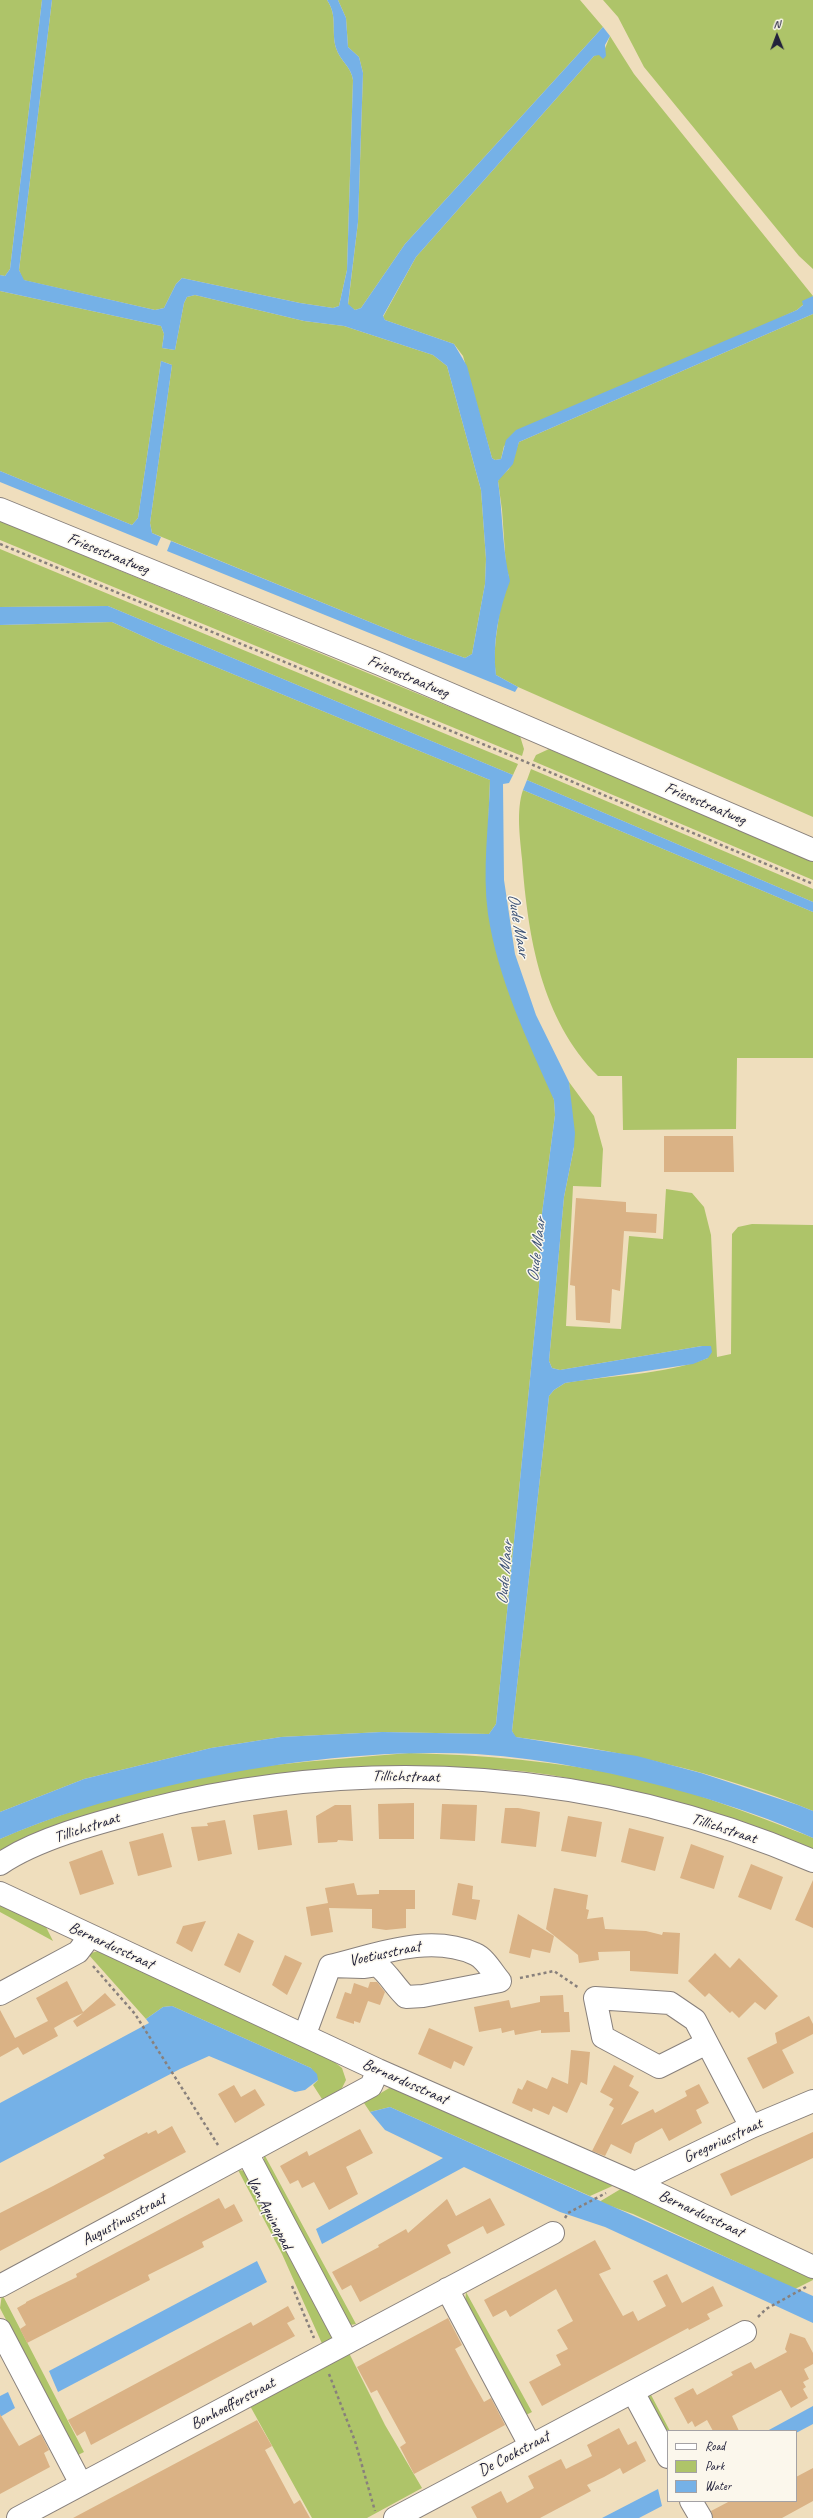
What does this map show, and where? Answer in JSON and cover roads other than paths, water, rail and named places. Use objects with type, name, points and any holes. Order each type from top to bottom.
[{"type":"street","name":"Friesestraatweg","points":[[0,509],[380,664],[813,850]]},
{"type":"street","name":"Tillichstraat","points":[[0,1864],[47,1842],[96,1825],[172,1804],[233,1791],[299,1782],[367,1776],[432,1777],[495,1781],[564,1789],[675,1814],[777,1846],[813,1861]]},
{"type":"street","name":"Bernardusstraat","points":[[0,1893],[84,1944],[305,2034],[378,2070],[635,2183],[813,2267]]},
{"type":"street","points":[[0,1994],[84,1944]]},
{"type":"street","name":"Voetiusstraat","points":[[433,1944],[476,1954],[500,1981],[423,1996],[406,1996],[395,1987],[387,1972],[377,1965],[330,1966],[417,1945],[433,1944]]},
{"type":"street","name":"Voetiusstraat","points":[[305,2034],[330,1966]]},
{"type":"street","points":[[707,2042],[658,2067],[603,2037],[595,1998],[670,2003],[695,2020],[707,2042],[751,2127]]},
{"type":"street","name":"Augustinusstraat","points":[[0,2286],[371,2086],[378,2070]]},
{"type":"street","name":"Gregoriusstraat","points":[[635,2183],[751,2127],[813,2101]]},
{"type":"street","points":[[238,2158],[347,2342]]},
{"type":"street","name":"Bonhoefferstraat","points":[[18,2518],[553,2233]]},
{"type":"street","points":[[447,2290],[530,2445]]},
{"type":"street","points":[[0,2330],[81,2484]]},
{"type":"street","name":"De Cockstraat","points":[[395,2518],[745,2332]]},
{"type":"street","points":[[633,2392],[667,2455]]},
{"type":"street","points":[[692,2502],[700,2518]]},
{"type":"water","points":[[42,0],[52,0],[19,270],[24,280],[155,310],[164,308],[176,284],[182,278],[300,303],[333,308],[339,306],[347,270],[353,80],[350,71],[340,57],[336,48],[332,12],[327,0],[338,0],[346,18],[348,47],[359,57],[363,73],[358,222],[348,304],[355,310],[361,308],[405,244],[603,27],[610,36],[605,45],[606,56],[603,59],[599,55],[594,56],[416,257],[383,316],[385,320],[454,344],[467,366],[492,458],[495,460],[501,459],[506,440],[516,430],[797,310],[803,305],[802,301],[813,296],[813,314],[519,442],[513,464],[498,481],[505,557],[510,581],[497,626],[495,650],[496,675],[518,687],[515,692],[167,551],[171,541],[409,638],[465,658],[472,654],[485,584],[486,559],[481,490],[447,366],[433,355],[344,326],[304,321],[195,295],[187,297],[184,303],[175,350],[162,348],[164,334],[161,326],[0,291],[0,275],[5,276],[10,269]]},
{"type":"water","points":[[161,361],[172,365],[150,523],[152,533],[161,537],[157,546],[0,482],[0,471],[132,525],[138,518]]},
{"type":"water","points":[[108,606],[513,775],[509,783],[503,784],[504,880],[515,954],[536,1015],[569,1082],[575,1133],[574,1147],[564,1197],[549,1361],[552,1368],[560,1370],[702,1346],[711,1346],[712,1352],[708,1358],[693,1364],[565,1383],[554,1390],[549,1396],[512,1731],[516,1737],[637,1756],[701,1773],[798,1805],[813,1811],[813,1838],[768,1819],[722,1803],[638,1780],[585,1768],[503,1756],[438,1753],[359,1756],[319,1760],[202,1778],[80,1809],[0,1839],[0,1812],[84,1779],[211,1748],[281,1737],[382,1732],[489,1734],[496,1724],[539,1287],[541,1221],[555,1115],[554,1100],[506,986],[488,914],[486,897],[486,847],[490,780],[160,644],[112,622],[0,625],[0,607]]},
{"type":"water","points":[[527,780],[813,902],[813,912],[523,790]]},
{"type":"water","points":[[172,2006],[311,2068],[317,2074],[318,2080],[305,2090],[295,2092],[209,2056],[180,2069],[0,2163],[0,2103],[149,2023],[146,2019],[163,2007]]},
{"type":"water","points":[[390,2107],[813,2296],[813,2323],[605,2227],[560,2212],[464,2167],[322,2244],[316,2229],[443,2158],[385,2130],[370,2112]]},
{"type":"water","points":[[257,2261],[267,2282],[58,2392],[49,2371]]},
{"type":"water","points":[[8,2392],[15,2408],[0,2417],[0,2396]]},
{"type":"water","points":[[813,2406],[813,2424],[797,2432],[797,2430],[769,2430]]},
{"type":"water","points":[[658,2489],[662,2506],[639,2518],[602,2518]]},
{"type":"water label","name":"Oude Maar","points":[[518,925]]},
{"type":"water label","name":"Oude Maar","points":[[537,1250]]},
{"type":"water label","name":"Oude Maar","points":[[505,1573]]}]
